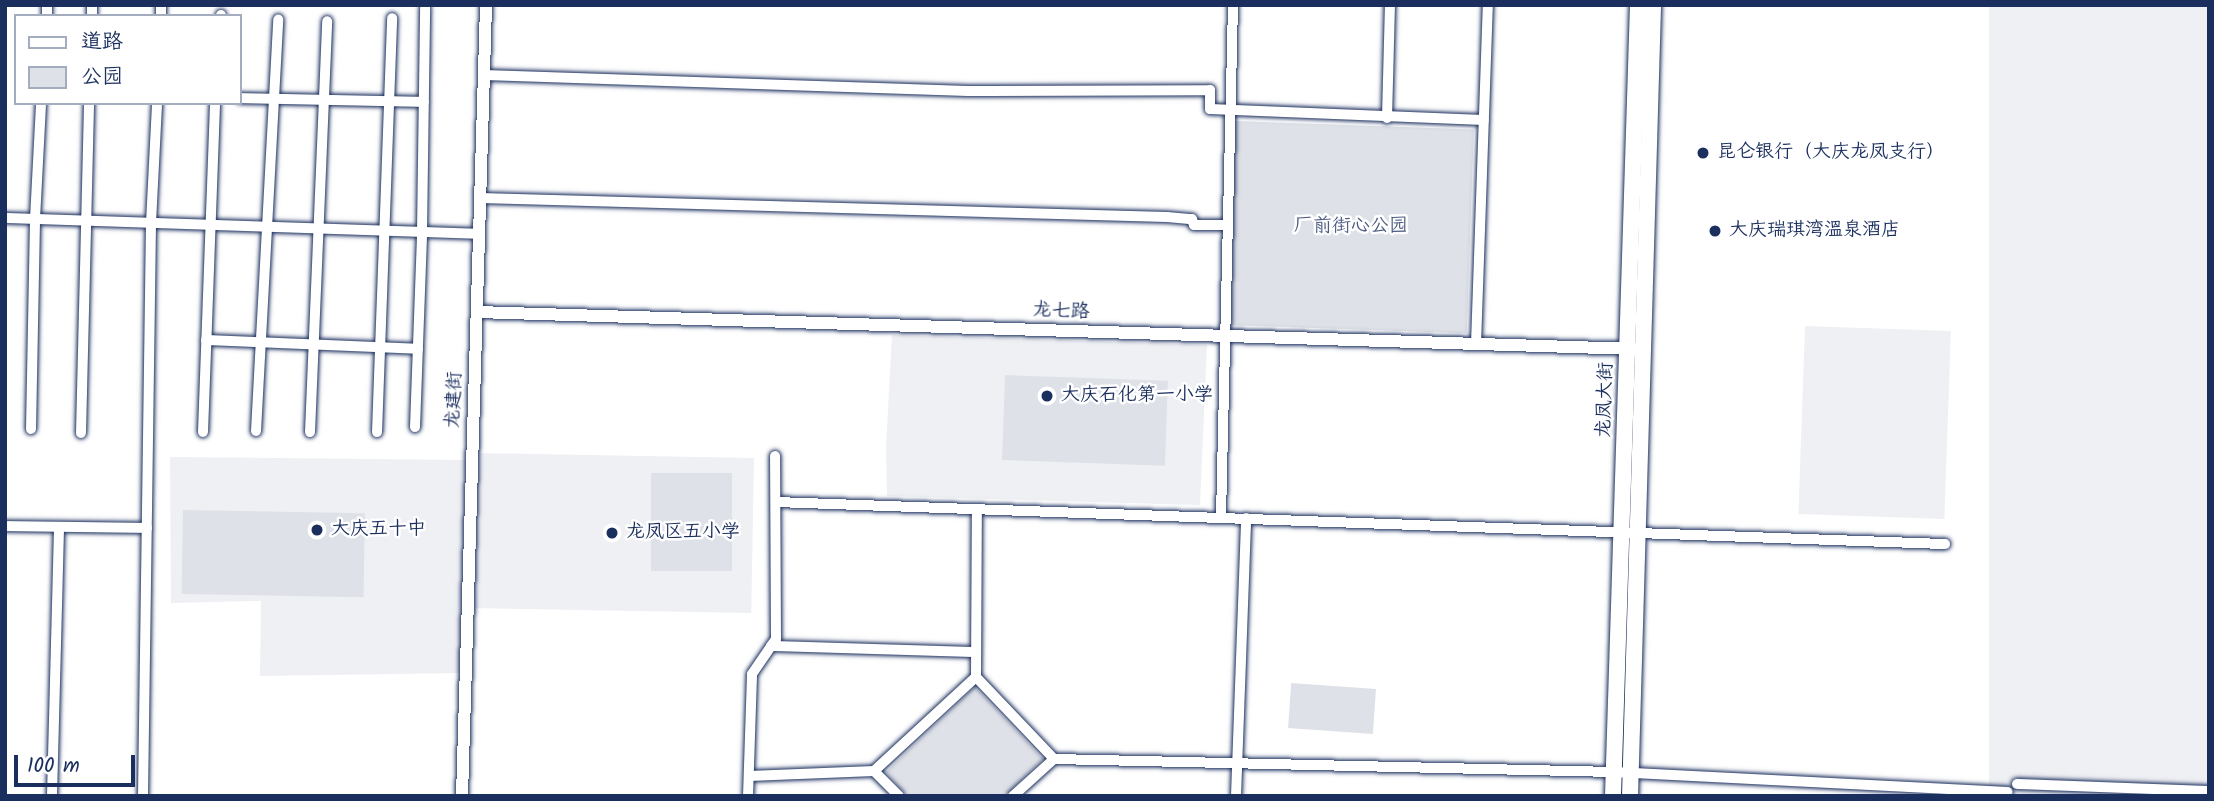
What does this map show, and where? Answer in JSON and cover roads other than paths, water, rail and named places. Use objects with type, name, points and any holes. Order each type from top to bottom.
[{"type":"main road","name":"龙凤大街","points":[[1637,349],[1638,5]]},
{"type":"main road","name":"龙凤大街","points":[[1613,796],[1622,773],[1637,349],[1653,5]]},
{"type":"main road","name":"龙凤大街","points":[[1622,773],[1630,796]]},
{"type":"street","name":"龙建街","points":[[461,796],[486,5]]},
{"type":"street","points":[[1221,517],[1223,336],[1233,5]]},
{"type":"street","points":[[1387,118],[1390,5]]},
{"type":"street","points":[[1476,344],[1488,5]]},
{"type":"street","points":[[415,427],[422,232],[425,8]]},
{"type":"street","points":[[377,432],[386,231],[391,18]]},
{"type":"street","points":[[256,431],[278,20]]},
{"type":"street","points":[[310,432],[327,21]]},
{"type":"street","points":[[484,75],[968,91],[1210,90],[1210,109],[1484,120]]},
{"type":"street","points":[[242,98],[424,102]]},
{"type":"street","points":[[31,429],[35,219],[41,105]]},
{"type":"street","points":[[81,433],[89,105]]},
{"type":"street","points":[[143,796],[151,223],[157,105]]},
{"type":"street","points":[[203,432],[215,105]]},
{"type":"street","points":[[481,198],[1167,217],[1192,219],[1194,225],[1226,225]]},
{"type":"street","points":[[5,218],[479,234]]},
{"type":"street","name":"龙七路","points":[[477,312],[1637,349]]},
{"type":"street","points":[[206,340],[418,349]]},
{"type":"street","points":[[748,796],[752,674],[776,639],[775,456]]},
{"type":"street","points":[[776,502],[1945,544]]},
{"type":"street","points":[[977,509],[976,677],[1054,759]]},
{"type":"street","points":[[1236,796],[1246,518]]},
{"type":"street","points":[[5,526],[147,528]]},
{"type":"street","points":[[52,796],[59,527]]},
{"type":"street","points":[[771,646],[976,652]]},
{"type":"street","points":[[749,776],[874,771],[976,677]]},
{"type":"street","points":[[1013,796],[1054,759],[1622,773],[2007,792]]},
{"type":"street","points":[[874,771],[899,796]]},
{"type":"street","points":[[2017,784],[2209,791]]},
{"type":"place","name":"昆仑银行（大庆龙凤支行）","points":[[1703,153]]},
{"type":"place","name":"大庆瑞琪湾温泉酒店","points":[[1715,231]]},
{"type":"place","name":"大庆石化第一小学","points":[[1047,396]]},
{"type":"place","name":"大庆五十中","points":[[317,530]]},
{"type":"place","name":"龙凤区五小学","points":[[612,533]]},
{"type":"park label","name":"厂前街心公园","points":[[1351,227]]}]
